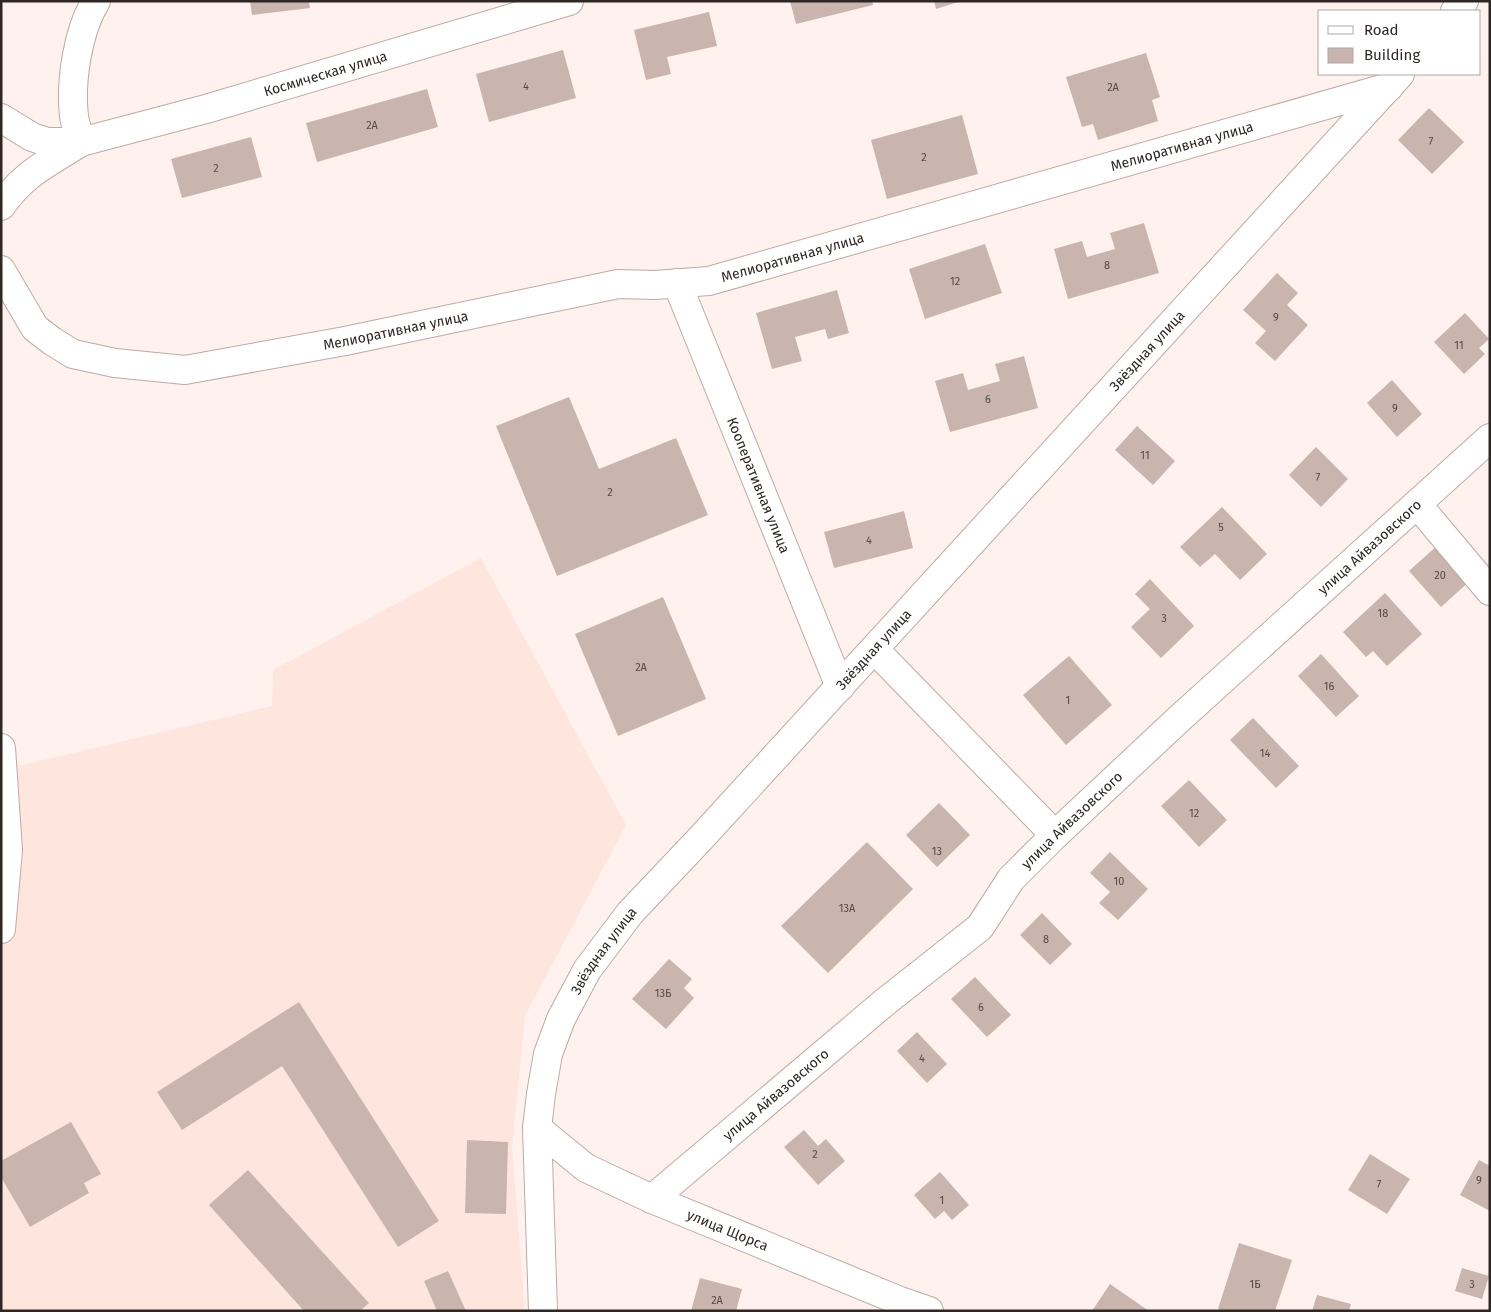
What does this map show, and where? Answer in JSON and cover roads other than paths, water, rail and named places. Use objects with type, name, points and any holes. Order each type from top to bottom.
[{"type":"street","points":[[81,142],[74,116],[74,72],[79,43],[89,12],[96,1]]},
{"type":"street","name":"Космическая улица","points":[[81,142],[206,109],[570,1]]},
{"type":"street","name":"Мелиоративная улица","points":[[1,270],[35,328],[74,354],[115,363],[185,370],[345,341],[618,284],[677,284],[709,281],[1395,80]]},
{"type":"street","name":"Звёздная улица","points":[[543,1311],[537,1128],[541,1094],[548,1054],[561,1019],[587,970],[630,913],[874,650],[1395,80]]},
{"type":"street","points":[[1,118],[32,137],[47,142],[81,142]]},
{"type":"street","points":[[1,206],[18,184],[34,171],[81,142]]},
{"type":"street","name":"Кооперативная улица","points":[[677,284],[840,687]]},
{"type":"street","name":"улица Айвазовского","points":[[652,1199],[885,1002],[980,927],[1011,879],[1055,835],[1180,718],[1490,438]]},
{"type":"street","points":[[1417,504],[1490,592]]},
{"type":"street","points":[[874,650],[1055,835]]},
{"type":"street","points":[[1,748],[8,850],[1,929]]},
{"type":"street","name":"улица Щорса","points":[[537,1128],[586,1168],[652,1199],[900,1301],[929,1311]]}]
